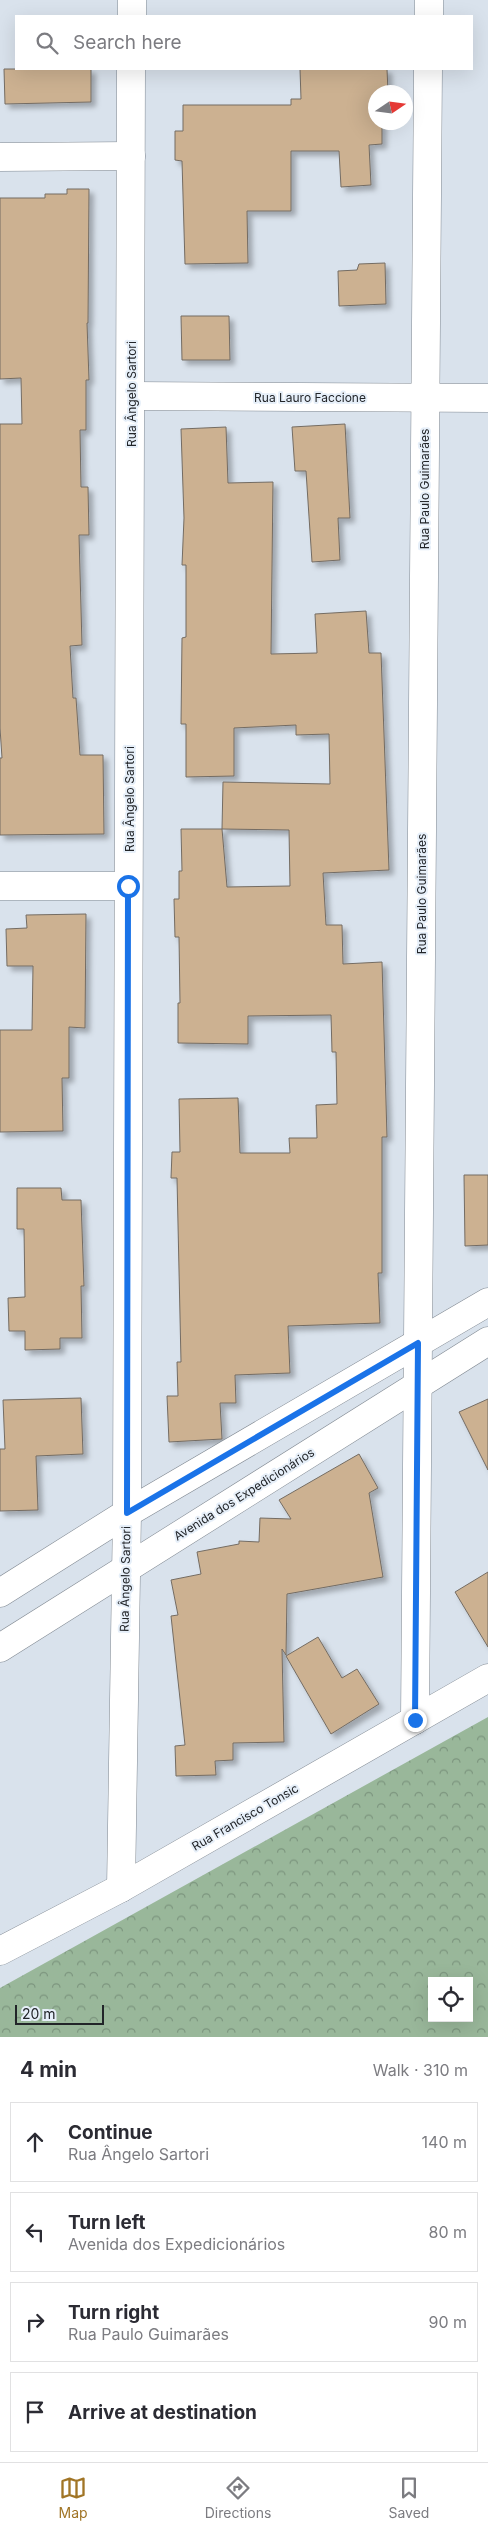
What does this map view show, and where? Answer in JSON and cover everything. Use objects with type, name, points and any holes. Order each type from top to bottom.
[{"type":"street","points":[[132,0],[132,15]]},
{"type":"street","points":[[429,0],[429,15]]},
{"type":"street","name":"Rua Ângelo Sartori","points":[[121,1888],[127,1513],[132,70]]},
{"type":"street","name":"Rua Paulo Guimarães","points":[[415,1720],[428,70]]},
{"type":"street","points":[[0,157],[131,156]]},
{"type":"street","name":"Rua Lauro Faccione","points":[[131,396],[488,398]]},
{"type":"street","points":[[0,886],[128,886]]},
{"type":"street","points":[[0,1593],[127,1513],[488,1302]]},
{"type":"street","name":"Avenida dos Expedicionários","points":[[0,1648],[418,1384],[488,1342]]},
{"type":"street","name":"Rua Francisco Tonsic","points":[[0,1951],[121,1888],[488,1678]]},
{"type":"green space","points":[[488,1717],[488,2037],[0,2037],[0,1988]]},
{"type":"building","points":[[4,69],[91,70],[91,102],[5,104]]},
{"type":"building","points":[[300,70],[387,70],[388,85],[368,85],[368,130],[382,130],[382,144],[369,145],[371,185],[341,187],[339,151],[291,151],[291,211],[247,211],[248,263],[185,264],[182,161],[175,160],[175,131],[183,131],[183,105],[291,105],[291,99],[301,99]]},
{"type":"building","points":[[67,189],[89,189],[87,323],[89,380],[86,380],[86,430],[80,430],[81,487],[88,487],[89,535],[79,535],[82,645],[70,646],[73,698],[76,698],[80,755],[103,755],[104,834],[0,835],[0,758],[2,758],[0,728],[0,424],[22,424],[21,378],[0,379],[0,198],[45,198],[45,194],[67,194]]},
{"type":"building","points":[[385,263],[386,304],[339,306],[338,271],[357,270],[359,264]]},
{"type":"building","points":[[181,316],[229,316],[230,360],[182,360]]},
{"type":"building","points":[[345,424],[350,518],[338,518],[340,560],[312,562],[306,471],[295,471],[292,427]]},
{"type":"building","points":[[226,427],[228,483],[273,482],[271,654],[317,653],[315,614],[366,611],[369,653],[381,653],[389,870],[323,873],[326,925],[342,925],[343,964],[382,962],[387,1137],[382,1137],[382,1273],[378,1273],[380,1323],[288,1326],[290,1373],[235,1375],[236,1403],[220,1403],[222,1439],[169,1442],[167,1396],[178,1396],[177,1362],[181,1362],[177,1178],[171,1178],[172,1152],[180,1152],[179,1099],[238,1098],[240,1153],[290,1153],[289,1138],[317,1138],[316,1105],[337,1104],[336,1052],[332,1052],[331,1015],[248,1016],[248,1044],[178,1043],[178,1003],[180,1003],[179,937],[175,937],[174,899],[179,899],[179,871],[182,871],[181,829],[222,829],[223,782],[330,784],[329,734],[296,735],[296,725],[234,728],[234,776],[186,777],[186,724],[181,724],[182,638],[186,637],[186,565],[182,565],[184,518],[181,429]],"holes":[[[222,829],[289,830],[290,886],[227,887]]]},
{"type":"building","points":[[86,914],[85,1028],[69,1027],[69,1078],[62,1078],[63,1131],[0,1132],[0,1030],[32,1030],[33,966],[7,966],[6,929],[27,928],[26,915]]},
{"type":"building","points":[[464,1175],[488,1175],[488,1245],[465,1246]]},
{"type":"building","points":[[17,1188],[61,1188],[62,1200],[81,1200],[84,1286],[81,1286],[82,1338],[60,1338],[60,1349],[25,1350],[25,1331],[9,1331],[8,1298],[25,1297],[24,1229],[17,1229]]},
{"type":"building","points":[[81,1398],[83,1454],[36,1456],[38,1510],[0,1511],[0,1449],[5,1449],[3,1400]]},
{"type":"building","points":[[488,1399],[488,1470],[459,1412]]},
{"type":"building","points":[[359,1454],[378,1488],[369,1493],[383,1577],[287,1594],[286,1655],[282,1649],[284,1742],[233,1743],[233,1760],[215,1761],[216,1775],[176,1776],[175,1746],[185,1745],[171,1616],[178,1615],[171,1580],[201,1574],[197,1552],[239,1544],[239,1541],[259,1542],[260,1518],[291,1519],[279,1500]]},
{"type":"building","points":[[488,1572],[488,1647],[455,1592]]},
{"type":"building","points":[[318,1637],[342,1678],[357,1669],[379,1704],[331,1734],[286,1656]]},
{"type":"route","points":[[128,886],[127,1513],[418,1343],[415,1720]]}]
